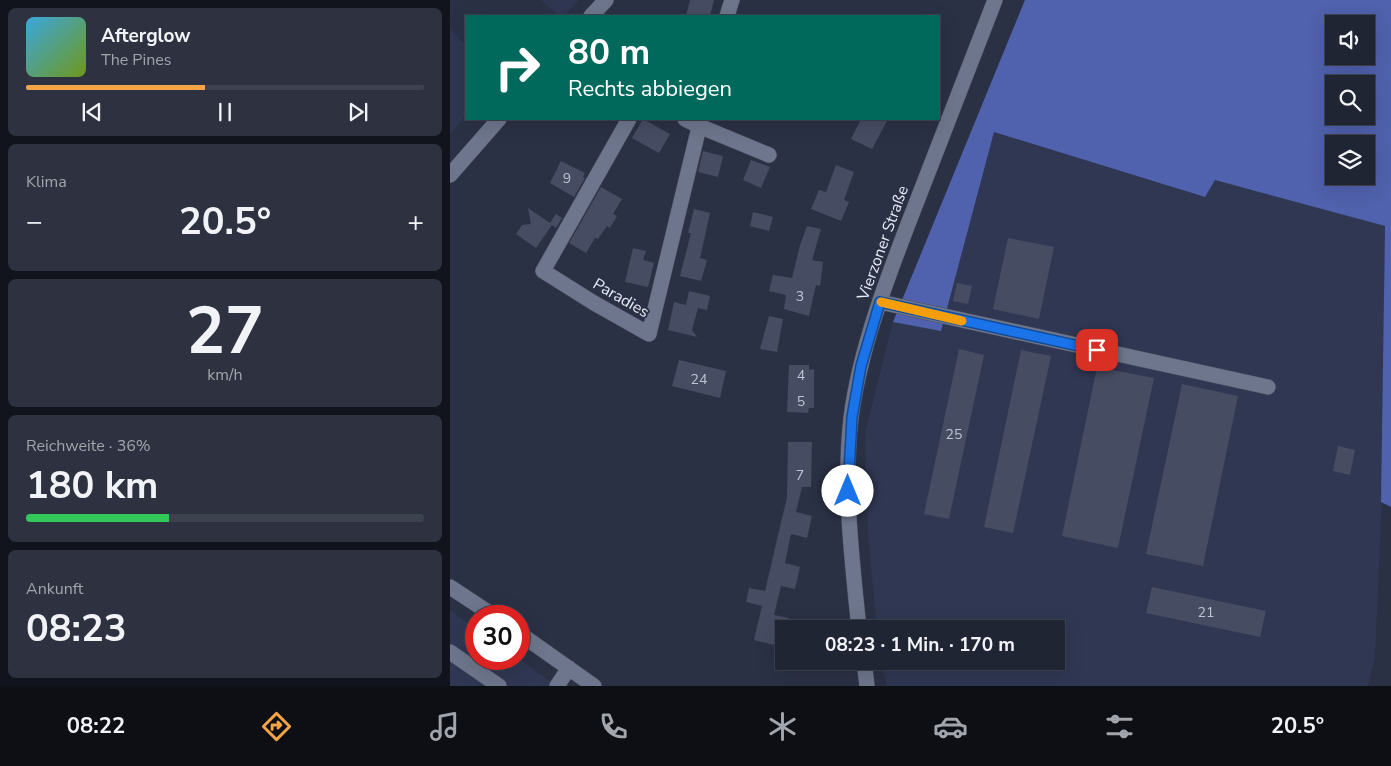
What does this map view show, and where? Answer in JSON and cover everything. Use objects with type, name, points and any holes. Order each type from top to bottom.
[{"type":"street","points":[[592,15],[606,0]]},
{"type":"street","points":[[727,15],[732,0]]},
{"type":"street","name":"Vierzoner Straße","points":[[858,620],[849,527],[848,473],[851,426],[861,366],[880,302],[906,228],[995,0]]},
{"type":"street","points":[[450,175],[498,120]]},
{"type":"street","name":"Paradies","points":[[628,120],[543,271],[649,334],[700,122]]},
{"type":"street","points":[[700,122],[769,155]]},
{"type":"street","points":[[880,302],[1268,387]]},
{"type":"street","points":[[450,606],[454,590],[477,605]]},
{"type":"street","points":[[530,641],[594,686]]},
{"type":"street","points":[[450,652],[499,686]]},
{"type":"street","points":[[557,686],[569,668]]},
{"type":"street","points":[[865,670],[867,686]]},
{"type":"shaded area","points":[[541,0],[579,0],[565,15],[558,15]]},
{"type":"shaded area","points":[[1025,0],[1391,0],[1391,507],[1381,502],[1385,226],[1215,180],[1205,197],[994,132],[941,331],[893,322]]},
{"type":"shaded area","points":[[450,29],[465,45],[465,116],[450,134]]},
{"type":"shaded area","points":[[993,132],[1204,197],[1215,180],[1385,226],[1383,473],[1375,657],[1368,686],[887,686],[883,670],[1065,670],[1065,620],[876,620],[868,534],[865,434],[893,322],[941,330]]},
{"type":"shaded area","points":[[450,610],[465,621],[465,670],[530,670],[530,667],[557,686],[450,686]]},
{"type":"building","points":[[690,0],[714,0],[710,15],[686,15]]},
{"type":"building","points":[[642,120],[670,134],[659,153],[632,138]]},
{"type":"building","points":[[860,120],[887,120],[872,149],[851,139]]},
{"type":"building","points":[[703,151],[723,156],[718,177],[698,172]]},
{"type":"building","points":[[751,160],[770,167],[761,188],[743,180]]},
{"type":"building","points":[[561,161],[585,173],[583,177],[585,178],[574,197],[550,183]]},
{"type":"building","points":[[836,165],[854,172],[844,200],[849,202],[841,221],[811,209],[819,190],[826,192]]},
{"type":"building","points":[[601,187],[622,199],[613,214],[617,216],[610,228],[607,226],[598,239],[595,238],[586,253],[569,243]]},
{"type":"building","points":[[528,208],[550,223],[556,214],[562,218],[556,228],[552,225],[536,248],[516,234],[522,225],[531,224]]},
{"type":"building","points":[[694,209],[710,213],[700,258],[707,260],[701,281],[680,276],[691,233],[688,233]]},
{"type":"building","points":[[753,212],[773,217],[769,231],[750,226]]},
{"type":"building","points":[[807,226],[821,229],[812,260],[823,262],[820,286],[816,285],[809,316],[784,309],[786,295],[769,291],[773,275],[792,278]]},
{"type":"building","points":[[1008,238],[1054,247],[1039,319],[993,309]]},
{"type":"building","points":[[633,248],[646,251],[643,260],[654,263],[648,287],[625,282]]},
{"type":"building","points":[[957,283],[972,286],[968,304],[953,301]]},
{"type":"building","points":[[689,291],[710,296],[707,310],[698,308],[692,330],[697,337],[668,330],[674,302],[686,305]]},
{"type":"building","points":[[769,316],[783,319],[777,352],[760,349]]},
{"type":"building","points":[[959,349],[984,355],[949,519],[924,514]]},
{"type":"building","points":[[1021,350],[1051,356],[1013,533],[984,527]]},
{"type":"building","points":[[679,360],[726,371],[720,398],[672,386]]},
{"type":"building","points":[[789,365],[809,365],[809,370],[814,369],[814,408],[809,408],[808,413],[787,412]]},
{"type":"building","points":[[1097,367],[1154,378],[1118,548],[1062,536]]},
{"type":"building","points":[[1182,384],[1238,396],[1203,566],[1146,554]]},
{"type":"building","points":[[788,442],[812,442],[811,487],[802,487],[796,512],[812,516],[807,538],[791,534],[785,563],[800,567],[795,589],[781,586],[774,615],[789,618],[788,620],[775,620],[774,645],[754,640],[762,606],[746,602],[749,588],[765,591],[787,497]]},
{"type":"building","points":[[1338,446],[1355,450],[1350,475],[1333,471]]},
{"type":"building","points":[[1152,587],[1266,611],[1260,637],[1146,613]]},
{"type":"slow traffic","points":[[881,302],[962,321]]},
{"type":"route","points":[[848,491],[852,417],[861,366],[880,302],[1097,350]]}]
